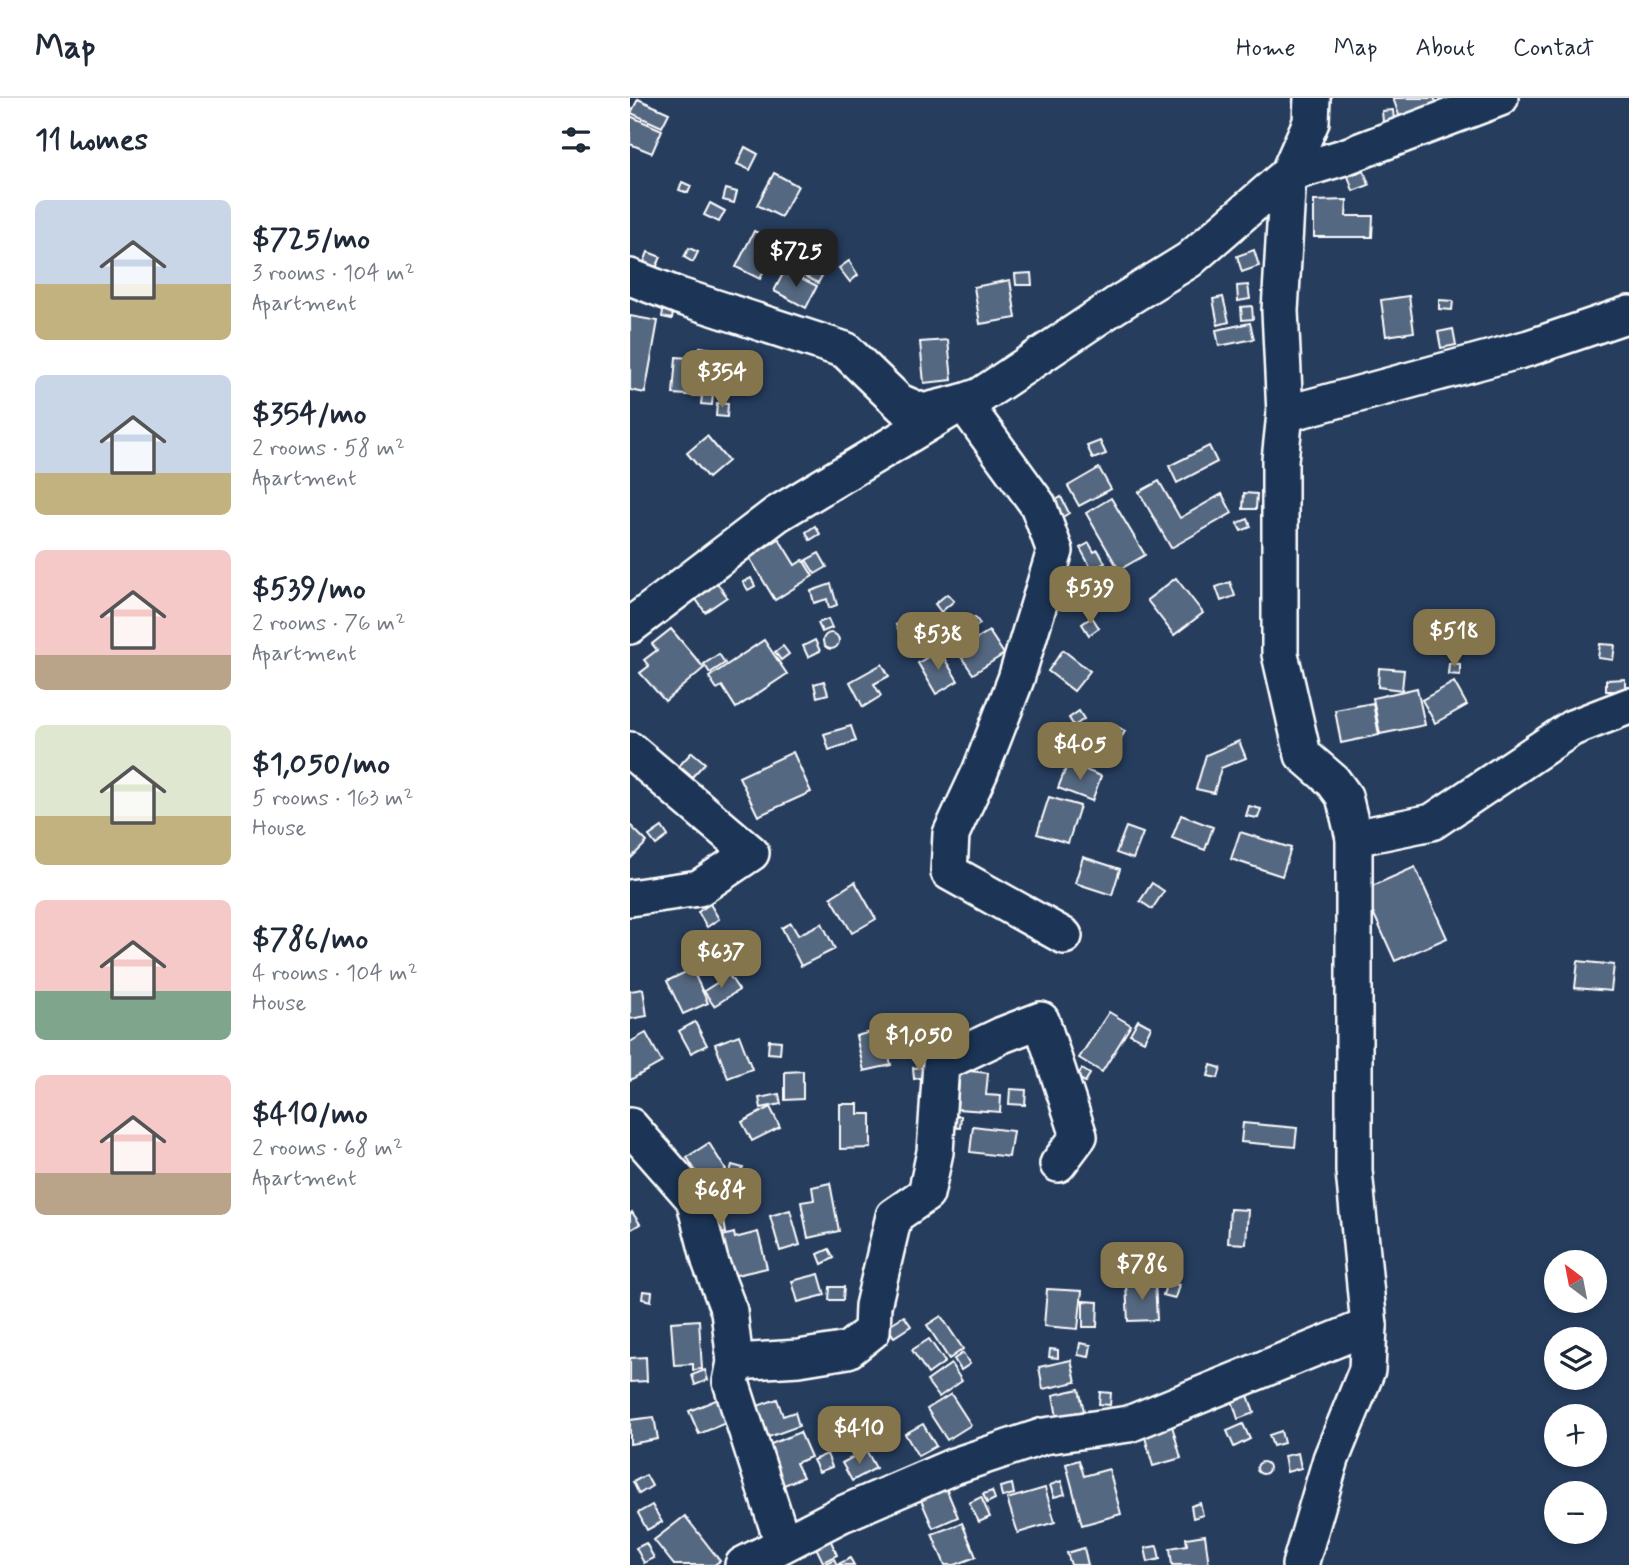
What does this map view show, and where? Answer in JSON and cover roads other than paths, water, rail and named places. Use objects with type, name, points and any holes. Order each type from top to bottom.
[{"type":"street","points":[[1300,1565],[1331,1459],[1367,1370],[1369,1326],[1354,1171],[1354,838],[1344,796],[1333,781],[1303,755],[1280,654],[1280,460],[1285,414],[1280,311],[1289,174],[1311,122],[1312,98]]},
{"type":"street","points":[[630,277],[679,296],[845,350],[903,406],[902,403],[923,412],[980,397],[1188,260],[1289,174],[1344,157],[1500,98]]},
{"type":"street","points":[[1285,414],[1529,348],[1629,314]]},
{"type":"street","points":[[630,626],[777,514],[963,402]]},
{"type":"street","points":[[963,402],[1038,505],[1055,551],[1016,679],[980,772],[951,834],[949,872],[1064,936]]},
{"type":"street","points":[[1354,838],[1432,822],[1572,728],[1629,706]]},
{"type":"street","points":[[630,750],[751,853],[699,888],[630,898]]},
{"type":"street","points":[[735,1362],[799,1358],[848,1349],[872,1331],[873,1306],[894,1216],[926,1194],[935,1152],[941,1064],[1002,1034],[1041,1020],[1079,1136],[1058,1164]]},
{"type":"street","points":[[630,1126],[694,1199],[710,1261],[729,1311],[735,1362],[731,1382],[783,1544]]},
{"type":"street","points":[[743,1565],[840,1515],[954,1466],[1044,1436],[1129,1424],[1369,1326]]}]
